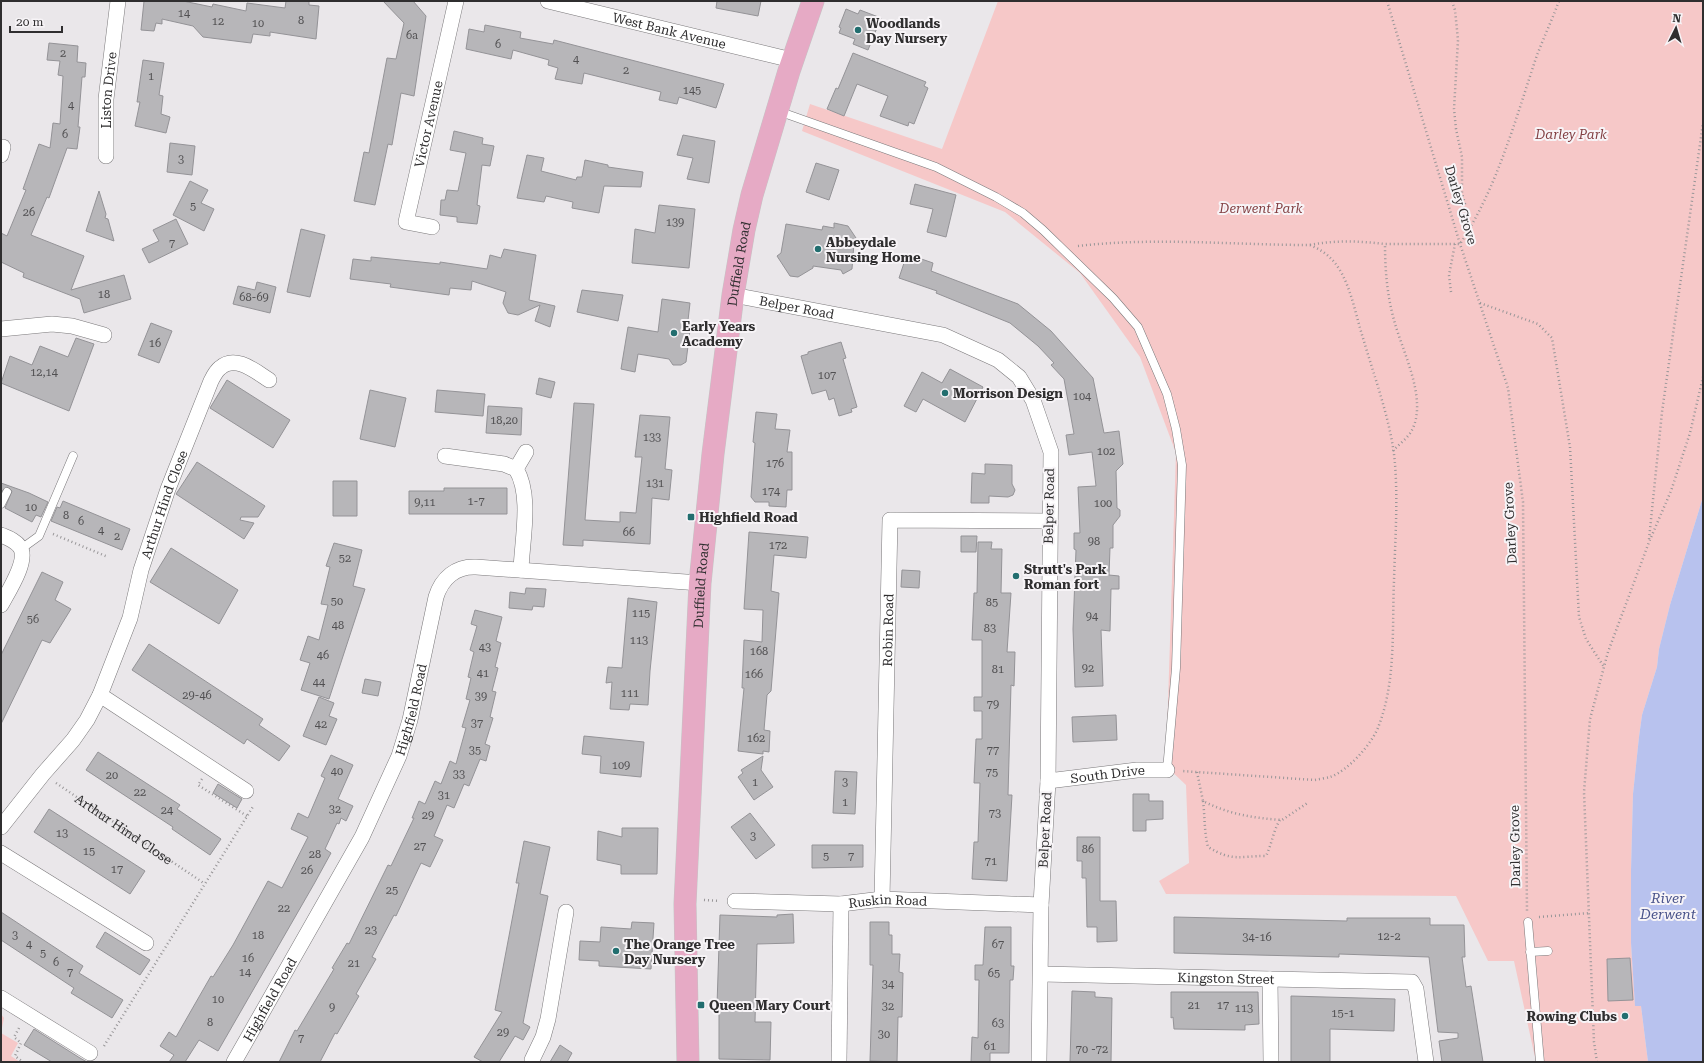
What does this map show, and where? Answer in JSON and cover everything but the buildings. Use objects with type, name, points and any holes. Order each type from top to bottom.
[{"type":"main road","name":"Duffield Road","points":[[688,1062],[685,904],[700,583],[713,454],[733,295],[752,195],[792,60],[813,1]]},
{"type":"street","name":"Liston Drive","points":[[106,156],[106,99],[118,1]]},
{"type":"street","name":"Victor Avenue","points":[[432,227],[406,222],[456,1]]},
{"type":"street","name":"West Bank Avenue","points":[[548,1],[792,60]]},
{"type":"street","name":"Belper Road","points":[[733,295],[942,335],[998,360],[1019,377],[1033,400],[1050,452],[1048,781],[1041,905],[1039,1062]]},
{"type":"street","points":[[1,329],[52,324],[72,326],[104,335]]},
{"type":"street","name":"Arthur Hind Close","points":[[1,827],[43,774],[74,740],[87,720],[100,695],[130,618],[141,570],[168,489],[210,381],[220,368],[231,362],[239,363],[269,380]]},
{"type":"street","points":[[516,469],[526,452]]},
{"type":"street","points":[[445,456],[504,464],[516,469],[521,476],[525,495],[521,570]]},
{"type":"street","name":"Robin Road","points":[[882,899],[890,520],[1049,522]]},
{"type":"street","points":[[1,535],[15,542],[21,549],[21,561],[18,572],[1,605]]},
{"type":"street","name":"Highfield Road","points":[[234,1062],[362,837],[399,756],[410,720],[436,597],[441,586],[449,575],[460,568],[476,567],[700,583]]},
{"type":"street","points":[[100,695],[246,791]]},
{"type":"street","name":"South Drive","points":[[1048,781],[1137,770],[1167,770]]},
{"type":"street","points":[[1,853],[146,943]]},
{"type":"street","name":"Ruskin Road","points":[[728,901],[841,904],[882,899],[1041,905]]},
{"type":"street","points":[[839,1062],[841,904]]},
{"type":"street","points":[[531,1061],[543,1037],[548,1019],[566,912]]},
{"type":"street","name":"Kingston Street","points":[[1041,974],[1412,982],[1416,989],[1426,1062]]},
{"type":"street","points":[[1270,979],[1271,1062]]},
{"type":"street","points":[[1,998],[26,1014],[96,1052]]},
{"type":"lane","points":[[777,111],[929,164],[996,196],[1023,213],[1113,298],[1138,327],[1167,394],[1176,429],[1182,465],[1176,668],[1167,770]]},
{"type":"lane","points":[[21,549],[39,536],[74,456]]},
{"type":"lane","points":[[1,504],[7,492]]},
{"type":"lane","points":[[1528,920],[1540,1062]]},
{"type":"lane","points":[[1530,952],[1548,951]]},
{"type":"path","name":"Darley Grove","points":[[1387,1],[1460,244],[1508,388],[1523,502],[1528,920]]},
{"type":"path","points":[[1452,1],[1455,10],[1458,40],[1454,109],[1456,129],[1462,157],[1462,193],[1465,204],[1464,218],[1467,233]]},
{"type":"path","points":[[1065,252],[1075,246],[1101,243],[1208,242],[1310,245],[1324,242],[1353,240],[1385,244],[1460,244],[1467,233],[1504,156],[1537,56],[1559,1]]},
{"type":"path","points":[[1649,542],[1662,412],[1703,123]]},
{"type":"path","points":[[1385,244],[1385,270],[1393,320],[1411,371],[1416,400],[1416,416],[1412,429],[1393,451]]},
{"type":"path","points":[[1451,292],[1449,275],[1455,244]]},
{"type":"path","points":[[1167,770],[1316,780],[1331,777],[1353,762],[1367,746],[1379,726],[1388,695],[1391,665],[1396,502],[1393,451],[1378,387],[1352,302],[1341,273],[1331,258],[1321,250],[1310,245]]},
{"type":"path","points":[[1479,303],[1538,324],[1552,338],[1570,447],[1579,618],[1586,639],[1604,667]]},
{"type":"path","points":[[1597,1062],[1594,1034],[1584,792],[1590,719],[1604,667],[1649,542],[1671,491],[1690,433],[1703,376]]},
{"type":"path","points":[[50,533],[108,557]]},
{"type":"path","points":[[209,768],[198,786],[247,816]]},
{"type":"path","points":[[1197,772],[1205,815],[1204,833],[1208,847],[1220,854],[1234,858],[1266,856],[1272,842],[1274,829],[1280,820],[1309,802]]},
{"type":"path","name":"Arthur Hind Close","points":[[43,774],[205,884]]},
{"type":"path","points":[[1203,801],[1220,810],[1240,816],[1280,820]]},
{"type":"path","points":[[96,1052],[205,884],[254,804]]},
{"type":"path","points":[[702,900],[728,901]]},
{"type":"path","points":[[1528,920],[1590,913]]},
{"type":"path","points":[[23,1062],[15,1056],[21,1043],[14,1037],[26,1014]]},
{"type":"green space","name":"Derwent Park","points":[[998,1],[1703,1],[1703,497],[1670,605],[1659,649],[1657,667],[1642,715],[1633,794],[1631,943],[1635,1006],[1641,1006],[1648,1062],[1536,1062],[1514,961],[1488,961],[1456,896],[1166,894],[1159,881],[1189,863],[1186,785],[1166,766],[1176,453],[1140,357],[1080,273],[1005,212],[802,131],[810,104],[942,149]]},
{"type":"green space","points":[[1,1014],[4,1018],[1,1033]]},
{"type":"green space","points":[[1,1033],[18,1043],[11,1056],[20,1062],[1,1062]]},
{"type":"water","name":"River Derwent","points":[[1703,497],[1703,1062],[1648,1062],[1641,1006],[1635,1006],[1631,943],[1633,794],[1642,715],[1657,667],[1659,649],[1670,605]]},
{"type":"place","name":"Woodlands Day Nursery","points":[[858,30]]},
{"type":"place","name":"Abbeydale Nursing Home","points":[[818,249]]},
{"type":"place","name":"Early Years Academy","points":[[674,333]]},
{"type":"place","name":"Morrison Design","points":[[945,393]]},
{"type":"place","name":"Highfield Road","points":[[691,517]]},
{"type":"place","name":"Strutt's Park Roman fort","points":[[1016,576]]},
{"type":"place","name":"The Orange Tree Day Nursery","points":[[616,951]]},
{"type":"place","name":"Queen Mary Court","points":[[701,1005]]},
{"type":"place","name":"Rowing Clubs","points":[[1625,1016]]},
{"type":"park label","name":"Darley Park","points":[[1571,134]]}]
